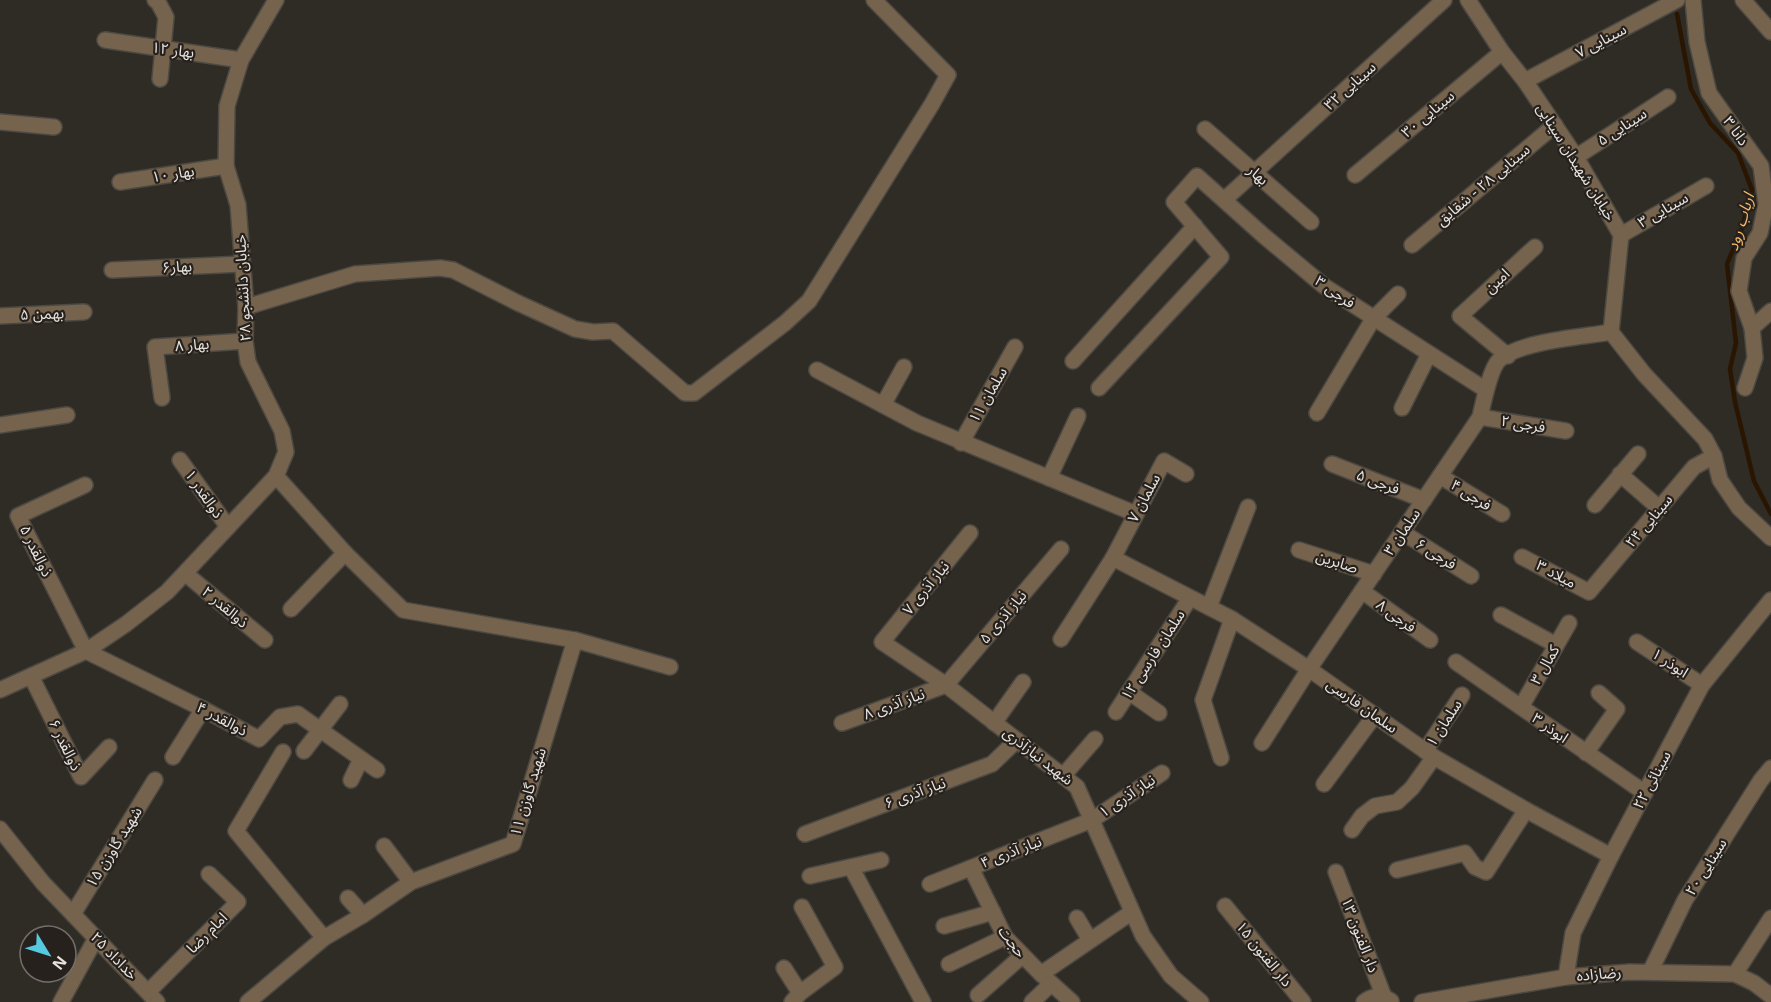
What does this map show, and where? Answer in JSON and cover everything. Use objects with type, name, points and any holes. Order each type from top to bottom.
[{"type":"street","points":[[155,0],[166,17],[160,79]]},
{"type":"street","name":"خیابان دانشجو ۲۸","points":[[0,690],[86,651],[167,592],[276,476],[286,452],[282,431],[248,362],[238,205],[226,166],[227,106],[240,60],[276,0]]},
{"type":"street","points":[[246,307],[355,274],[440,268],[453,270],[575,329],[593,332],[613,331],[685,393],[694,393],[785,323],[809,301],[948,75],[874,0]]},
{"type":"street","name":"سینایی ۳۲","points":[[1224,200],[1444,0]]},
{"type":"street","name":"خیابان شهیدان سینایی","points":[[1468,0],[1576,157],[1621,235],[1611,332]]},
{"type":"street","name":"سینایی ۷","points":[[1525,81],[1677,0]]},
{"type":"street","name":"دانا ۳","points":[[1693,0],[1697,42],[1709,93],[1761,166],[1766,204],[1760,233],[1744,258],[1739,291],[1752,328],[1755,358],[1744,388]]},
{"type":"street","points":[[1743,0],[1771,32]]},
{"type":"street","name":"بهار ۱۲","points":[[105,40],[240,60]]},
{"type":"street","name":"سینایی ۳۰","points":[[1354,176],[1502,52]]},
{"type":"street","name":"سینایی ۵","points":[[1576,157],[1668,97]]},
{"type":"street","points":[[0,122],[54,127]]},
{"type":"street","name":"سینایی ۲۸ - شقایق","points":[[1412,245],[1555,125]]},
{"type":"street","name":"بهار","points":[[1205,129],[1311,222]]},
{"type":"street","name":"بهار ۱۰","points":[[120,182],[226,166]]},
{"type":"street","name":"فرجی ۳","points":[[1195,226],[1174,202],[1197,176],[1324,286],[1486,390]]},
{"type":"street","name":"سینایی ۳","points":[[1621,235],[1706,186]]},
{"type":"street","points":[[1073,361],[1195,226],[1221,257],[1099,388]]},
{"type":"street","name":"امین","points":[[1508,356],[1460,316],[1535,247]]},
{"type":"street","name":"بهار۶","points":[[112,270],[242,264]]},
{"type":"street","points":[[1317,413],[1373,319],[1398,294]]},
{"type":"street","points":[[1752,328],[1771,311]]},
{"type":"street","name":"بهمن ۵","points":[[0,316],[84,312]]},
{"type":"street","points":[[1508,356],[1530,345],[1611,332],[1644,374],[1705,439],[1714,456],[1720,480],[1739,508],[1771,538]]},
{"type":"street","name":"بهار ۸","points":[[162,398],[155,347],[245,341]]},
{"type":"street","name":"سلمان ۱۱","points":[[961,443],[1016,347]]},
{"type":"street","points":[[1402,408],[1429,354]]},
{"type":"street","name":"سلمان ۳","points":[[1262,743],[1309,669],[1480,417],[1486,390],[1498,361],[1508,356]]},
{"type":"street","points":[[883,405],[904,367]]},
{"type":"street","points":[[817,370],[917,423],[961,443],[1136,514]]},
{"type":"street","points":[[0,425],[67,415]]},
{"type":"street","points":[[1049,478],[1078,416]]},
{"type":"street","name":"فرجی ۲","points":[[1480,417],[1566,430]]},
{"type":"street","points":[[1594,505],[1638,454]]},
{"type":"street","name":"سینایی ۲۴","points":[[1589,592],[1694,467],[1714,456]]},
{"type":"street","name":"ذوالقدر ۱","points":[[180,460],[228,527]]},
{"type":"street","name":"سلمان ۷","points":[[1061,639],[1113,558],[1164,461],[1186,474]]},
{"type":"street","name":"فرجی ۵","points":[[1332,464],[1424,500]]},
{"type":"street","points":[[1620,474],[1659,508]]},
{"type":"street","points":[[276,476],[345,553],[403,610],[575,639],[670,667]]},
{"type":"street","name":"فرجی ۴","points":[[1440,476],[1502,514]]},
{"type":"street","name":"ذوالقدر ۵","points":[[85,485],[18,516],[86,651]]},
{"type":"street","points":[[1209,607],[1248,507]]},
{"type":"street","name":"فرجی ۶","points":[[1402,532],[1471,576]]},
{"type":"street","name":"نیاز آذری ۷","points":[[882,642],[970,533]]},
{"type":"street","name":"نیاز آذری ۵","points":[[946,685],[1060,549]]},
{"type":"street","name":"صابرین","points":[[1299,550],[1374,574]]},
{"type":"street","points":[[291,609],[345,553]]},
{"type":"street","name":"میلاد ۳","points":[[1522,557],[1589,592]]},
{"type":"street","name":"سلمان فارسی","points":[[1113,558],[1232,619],[1309,669],[1430,754],[1526,810],[1611,855]]},
{"type":"street","name":"ذوالقدر ۲","points":[[186,574],[264,640]]},
{"type":"street","name":"فرجی ۸","points":[[1362,591],[1430,640]]},
{"type":"street","name":"سلمان فارسی ۱۲","points":[[1116,712],[1190,598]]},
{"type":"street","name":"سینائی ۲۲","points":[[1566,977],[1573,933],[1611,855],[1702,685],[1771,600]]},
{"type":"street","points":[[1501,615],[1556,645]]},
{"type":"street","points":[[1221,758],[1203,699],[1232,619]]},
{"type":"street","name":"کمال ۳","points":[[1521,707],[1569,623]]},
{"type":"street","name":"شهید گاوزن ۱۱","points":[[248,1002],[324,938],[411,882],[513,844],[575,639]]},
{"type":"street","name":"شهید نیازآذری","points":[[882,642],[946,685],[1077,787],[1143,936],[1172,976],[1201,1002]]},
{"type":"street","name":"ابوذر ۱","points":[[1637,642],[1702,685]]},
{"type":"street","name":"ذوالقدر ۴","points":[[86,651],[259,739],[280,717],[298,714],[377,770]]},
{"type":"street","name":"ابوذر ۳","points":[[1456,662],[1645,794]]},
{"type":"street","name":"ذوالقدر ۶","points":[[32,676],[81,777],[109,747]]},
{"type":"street","points":[[994,723],[1023,682]]},
{"type":"street","name":"نیاز آذری ۸","points":[[842,723],[946,685]]},
{"type":"street","points":[[1128,692],[1159,713]]},
{"type":"street","points":[[1586,753],[1617,709],[1599,693]]},
{"type":"street","name":"سلمان ۱","points":[[1352,830],[1362,816],[1375,806],[1397,802],[1412,788],[1462,695]]},
{"type":"street","points":[[304,751],[340,704]]},
{"type":"street","points":[[173,757],[203,709]]},
{"type":"street","points":[[1324,784],[1375,715]]},
{"type":"street","points":[[1063,776],[1095,739]]},
{"type":"street","name":"نیاز آذری ۶","points":[[805,834],[992,764],[1017,740]]},
{"type":"street","points":[[283,752],[236,831],[324,938]]},
{"type":"street","points":[[351,780],[361,759]]},
{"type":"street","name":"سینایی ۲۰","points":[[1650,972],[1685,900],[1755,789],[1771,768]]},
{"type":"street","name":"نیاز آذری ۱","points":[[1092,820],[1162,772]]},
{"type":"street","name":"شهید گاوزن ۱۵","points":[[73,914],[156,780]]},
{"type":"street","points":[[1397,870],[1465,853],[1475,867],[1486,872],[1526,810]]},
{"type":"street","name":"نیاز آذری ۴","points":[[930,884],[1092,820]]},
{"type":"street","name":"خداداد ۲۵","points":[[0,829],[5,846],[153,997]]},
{"type":"street","points":[[384,846],[411,882]]},
{"type":"street","points":[[810,876],[881,860]]},
{"type":"street","points":[[851,867],[923,1002]]},
{"type":"street","name":"حجت","points":[[971,868],[1005,937],[1072,1002]]},
{"type":"street","name":"دار الفنون ۱۳","points":[[1336,873],[1388,1000]]},
{"type":"street","name":"امام رضا","points":[[153,997],[238,902],[209,874]]},
{"type":"street","points":[[348,898],[363,915]]},
{"type":"street","name":"دار الفنون ۱۵","points":[[1225,906],[1303,1002]]},
{"type":"street","points":[[784,968],[796,997],[835,967],[802,907]]},
{"type":"street","points":[[944,926],[993,912]]},
{"type":"street","points":[[1032,1002],[1046,979],[1090,940],[1132,912]]},
{"type":"street","points":[[1077,918],[1090,940]]},
{"type":"street","points":[[1735,974],[1771,918]]},
{"type":"street","points":[[950,964],[1005,937]]},
{"type":"street","points":[[61,1002],[96,938]]},
{"type":"street","points":[[978,996],[1022,956]]},
{"type":"street","name":"رضازاده","points":[[1422,1002],[1566,977],[1630,972],[1735,974],[1754,983],[1771,996]]},
{"type":"street","points":[[1364,1002],[1377,996],[1388,1000]]},
{"type":"waterway","name":"ارباب رود","points":[[1677,14],[1691,89],[1710,123],[1738,153],[1752,190],[1742,228],[1727,264],[1736,343],[1730,369],[1735,402],[1754,481],[1771,514]]}]
